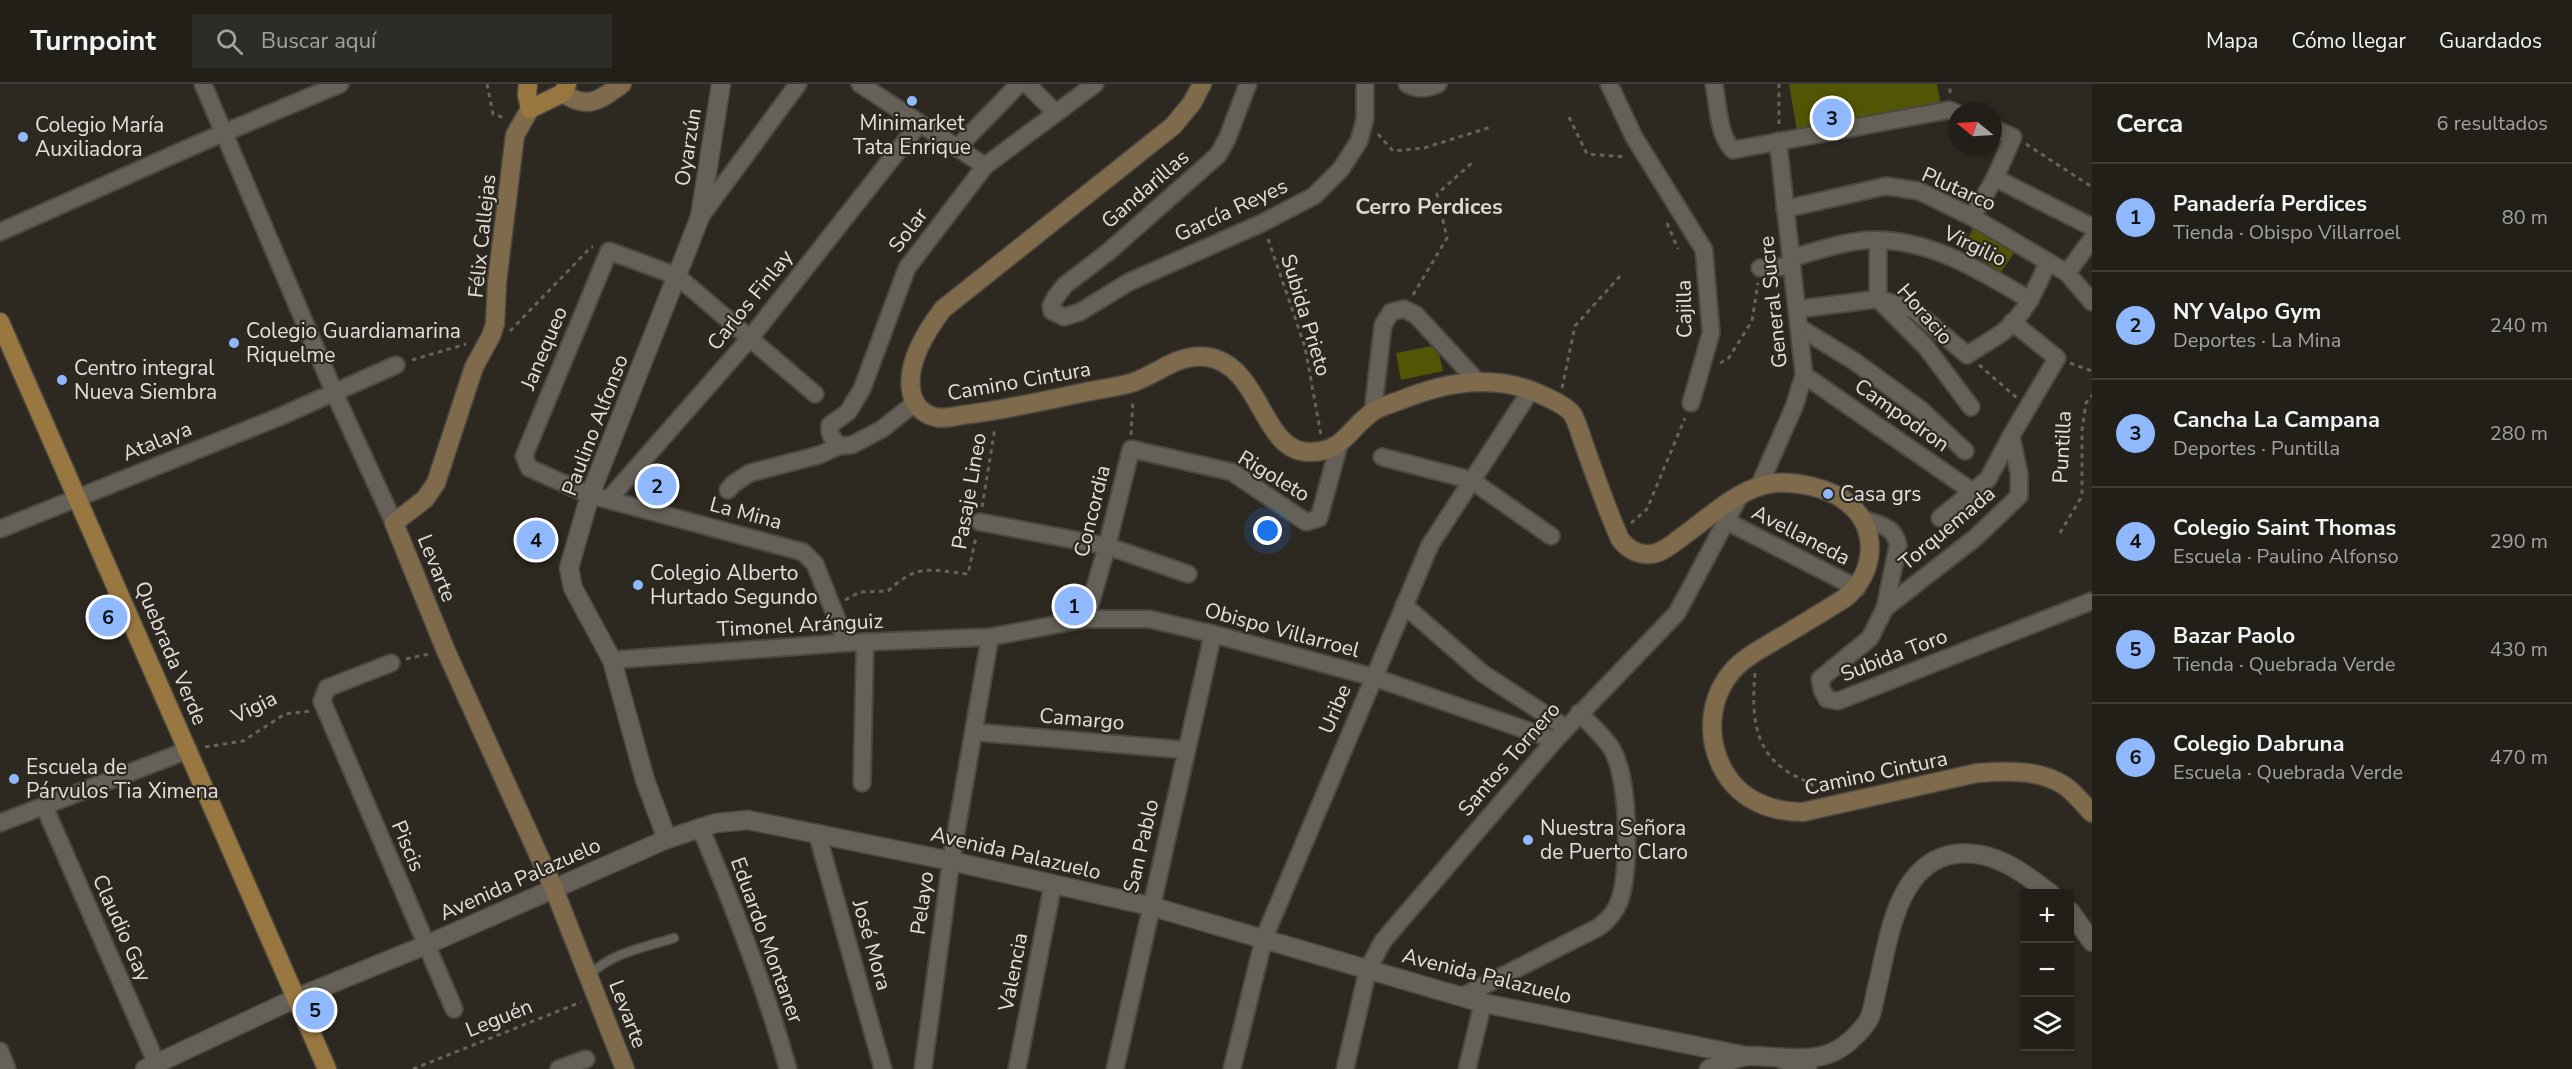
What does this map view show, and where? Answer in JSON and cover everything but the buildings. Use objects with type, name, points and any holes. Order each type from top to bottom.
[{"type":"main road","points":[[528,84],[527,95],[530,109],[565,88],[573,100],[592,103],[622,84]]},
{"type":"main road","points":[[915,403],[910,380],[917,352],[926,332],[943,309],[1173,126],[1192,103],[1202,84]]},
{"type":"main road","name":"Félix Callejas","points":[[394,523],[425,499],[436,483],[474,367],[493,330],[515,135],[530,109]]},
{"type":"main road","name":"Quebrada Verde","points":[[0,322],[327,1069]]},
{"type":"main road","name":"Camino Cintura","points":[[915,403],[921,410],[936,417],[998,411],[1134,382],[1187,357],[1217,359],[1244,377],[1279,436],[1288,446],[1301,452],[1332,448]]},
{"type":"main road","points":[[1332,448],[1373,411],[1432,387],[1478,382],[1501,383],[1532,390],[1572,413],[1618,534],[1631,550],[1647,555],[1655,554],[1740,495],[1760,486],[1780,483],[1815,488],[1847,502],[1863,519],[1868,530],[1870,554],[1865,574],[1857,588]]},
{"type":"main road","name":"Levarte","points":[[394,523],[446,651],[554,889],[590,975],[625,1069]]},
{"type":"main road","name":"Camino Cintura","points":[[1857,588],[1845,598],[1756,653],[1737,666],[1728,676],[1716,699],[1712,738],[1721,766],[1738,789],[1761,805],[1789,812],[1824,808],[1977,773],[2032,774],[2053,780],[2076,795],[2092,813]]},
{"type":"street","name":"Levarte","points":[[203,84],[335,392],[394,523]]},
{"type":"street","points":[[0,232],[339,84]]},
{"type":"street","name":"Oyarzún","points":[[700,217],[721,84]]},
{"type":"street","name":"Paulino Alfonso","points":[[667,839],[645,780],[612,660],[570,578],[569,568],[590,495],[700,217],[798,84]]},
{"type":"street","points":[[860,84],[985,166]]},
{"type":"street","points":[[957,148],[1019,84]]},
{"type":"street","points":[[1027,84],[1056,113]]},
{"type":"street","name":"Solar","points":[[839,446],[829,431],[830,425],[848,412],[862,389],[903,275],[985,166],[1095,84]]},
{"type":"street","name":"Gandarillas","points":[[1052,311],[1051,306],[1055,298],[1065,285],[1107,253],[1218,155],[1227,139],[1248,84]]},
{"type":"street","name":"García Reyes","points":[[1052,311],[1064,317],[1080,312],[1129,282],[1262,223],[1314,195],[1341,169],[1359,141],[1365,119],[1365,84]]},
{"type":"street","points":[[1407,84],[1416,89],[1429,88],[1438,84]]},
{"type":"street","name":"Cajilla","points":[[1608,84],[1647,158],[1704,250],[1711,333],[1691,403]]},
{"type":"street","points":[[1714,84],[1723,135],[1732,150],[1948,110]]},
{"type":"street","name":"Carlos Finlay","points":[[609,499],[751,337],[919,124]]},
{"type":"street","points":[[1972,217],[1995,178],[2013,137],[2002,132]]},
{"type":"street","name":"General Sucre","points":[[1760,486],[1794,407],[1804,375],[1799,309],[1778,141]]},
{"type":"street","points":[[1995,178],[2092,227]]},
{"type":"street","name":"Plutarco","points":[[1785,209],[1886,186],[1919,191],[1972,217],[2067,273],[2092,302]]},
{"type":"street","points":[[2067,273],[2092,239]]},
{"type":"street","name":"Virgilio","points":[[1760,268],[1792,262],[1860,241],[1878,240],[1921,246],[1954,257],[2030,300]]},
{"type":"street","name":"Horacio","points":[[1878,240],[1878,299],[1926,347],[1971,407]]},
{"type":"street","name":"Janequeo","points":[[590,495],[529,468],[524,456],[609,251],[678,276]]},
{"type":"street","points":[[1799,309],[1878,299],[1913,309],[1967,355],[2004,331],[2012,322],[2030,300],[2048,262]]},
{"type":"street","points":[[678,276],[815,394]]},
{"type":"street","points":[[1373,411],[1383,326],[1391,312],[1404,309],[1416,315],[1478,382]]},
{"type":"street","points":[[1940,518],[1988,479],[2057,358],[2012,322]]},
{"type":"street","points":[[1800,328],[1854,361],[1920,410],[1965,451]]},
{"type":"street","name":"Atalaya","points":[[0,530],[396,365]]},
{"type":"street","name":"Campodron","points":[[1804,375],[1973,492]]},
{"type":"street","name":"Uribe","points":[[1232,1069],[1264,938],[1430,545],[1532,390]]},
{"type":"street","points":[[728,490],[750,473],[819,455],[839,446],[852,445],[868,437],[915,403]]},
{"type":"street","name":"Torquemada","points":[[1885,608],[1975,538],[2019,496],[2019,473],[2011,436]]},
{"type":"street","name":"Rigoleto","points":[[1131,449],[1232,472],[1306,522],[1319,518],[1332,448]]},
{"type":"street","name":"Concordia","points":[[1086,619],[1131,449]]},
{"type":"street","points":[[1382,457],[1471,480],[1551,536]]},
{"type":"street","name":"La Mina","points":[[590,495],[803,552],[815,564],[842,632]]},
{"type":"street","name":"Santos Tornero","points":[[1345,1069],[1368,969],[1383,941],[1579,713],[1677,613],[1740,495]]},
{"type":"street","name":"Subida Toro","points":[[1863,519],[1892,529],[1898,544],[1885,608],[1870,638],[1820,679],[1821,690],[1827,699],[1838,701],[2092,602]]},
{"type":"street","name":"Avellaneda","points":[[1726,521],[1857,588]]},
{"type":"street","points":[[980,522],[1107,546],[1188,574]]},
{"type":"street","points":[[1404,605],[1482,673],[1561,734]]},
{"type":"street","name":"Obispo Villarroel","points":[[990,637],[1086,619],[1149,620],[1213,634],[1373,677],[1561,734]]},
{"type":"street","name":"San Pablo","points":[[1115,1069],[1213,634]]},
{"type":"street","name":"Timonel Aránguiz","points":[[612,660],[843,643],[990,637]]},
{"type":"street","name":"Pelayo","points":[[923,1069],[951,861],[990,637]]},
{"type":"street","points":[[862,783],[865,643]]},
{"type":"street","points":[[324,705],[327,688],[391,663]]},
{"type":"street","name":"Piscis","points":[[324,705],[454,1009]]},
{"type":"street","points":[[1461,997],[1599,927],[1610,918],[1619,902],[1624,878],[1626,833],[1625,804],[1618,763],[1603,738],[1579,713]]},
{"type":"street","name":"Camargo","points":[[974,732],[1186,750]]},
{"type":"street","points":[[0,823],[188,750]]},
{"type":"street","name":"Claudio Gay","points":[[44,806],[153,1067]]},
{"type":"street","name":"Avenida Palazuelo","points":[[153,1067],[296,998],[426,945],[667,839],[699,827],[732,820],[748,820],[817,833],[1150,906],[1483,1003],[1746,1056],[1781,1059],[1824,1056],[1843,1047],[1869,1018],[1905,890],[1921,870],[1931,862],[1955,854],[1981,854],[2020,870],[2045,889]]},
{"type":"street","name":"Eduardo Montaner","points":[[699,827],[736,912],[771,1010],[788,1069]]},
{"type":"street","name":"José Mora","points":[[817,833],[883,1069]]},
{"type":"street","name":"Valencia","points":[[1017,1069],[1053,884]]},
{"type":"street","points":[[2074,916],[2092,942]]},
{"type":"street","points":[[1467,1069],[1483,1003]]},
{"type":"street","points":[[0,1052],[8,1069]]},
{"type":"street","points":[[1709,1069],[1746,1056]]},
{"type":"street","points":[[559,1069],[586,1059]]},
{"type":"street","points":[[1781,1059],[1808,1069]]},
{"type":"lane","points":[[590,975],[600,964],[674,938]]},
{"type":"path","points":[[487,84],[493,114]]},
{"type":"path","points":[[1778,141],[1779,84]]},
{"type":"path","points":[[1569,117],[1587,154],[1647,158]]},
{"type":"path","points":[[1365,119],[1393,151],[1424,148],[1491,127]]},
{"type":"path","points":[[2013,137],[2092,188]]},
{"type":"path","points":[[1404,309],[1447,238],[1437,195],[1473,162]]},
{"type":"path","name":"Subida Prieto","points":[[1262,223],[1305,348],[1332,448]]},
{"type":"path","points":[[1699,372],[1728,359],[1752,321],[1760,268]]},
{"type":"path","points":[[1559,404],[1575,326],[1621,275]]},
{"type":"path","points":[[1967,355],[2027,407]]},
{"type":"path","points":[[2057,358],[2092,371]]},
{"type":"path","points":[[1131,449],[1134,382]]},
{"type":"path","name":"Puntilla","points":[[2060,533],[2082,496],[2082,430],[2086,403],[2092,395]]},
{"type":"path","points":[[1618,534],[1647,509],[1691,403]]},
{"type":"path","name":"Pasaje Lineo","points":[[833,607],[860,592],[888,591],[904,576],[921,569],[968,574],[980,522],[998,411]]},
{"type":"path","points":[[391,663],[446,651]]},
{"type":"path","points":[[1756,653],[1752,706],[1762,745],[1775,762],[1786,771],[1819,789],[1824,808]]},
{"type":"path","name":"Vigia","points":[[188,750],[243,741],[285,714],[324,705]]},
{"type":"path","name":"Leguén","points":[[413,1069],[596,996]]},
{"type":"shaded area","points":[[1789,84],[1937,84],[1941,105],[1797,131]]},
{"type":"shaded area","points":[[1977,221],[2018,247],[2001,272],[1963,248]]},
{"type":"shaded area","points":[[1437,345],[1443,371],[1401,380],[1396,353]]},
{"type":"place","name":"Minimarket Tata Enrique","points":[[912,101]]},
{"type":"place","name":"Cancha La Campana","points":[[1832,118]]},
{"type":"place","name":"Colegio María Auxiliadora","points":[[23,137]]},
{"type":"place","name":"Colegio Guardiamarina Riquelme","points":[[234,343]]},
{"type":"place","name":"Centro integral Nueva Siembra","points":[[62,380]]},
{"type":"place","name":"NY Valpo Gym","points":[[657,486]]},
{"type":"place","name":"Casa grs","points":[[1828,494]]},
{"type":"place","name":"Colegio Saint Thomas","points":[[536,540]]},
{"type":"place","name":"Colegio Alberto Hurtado Segundo","points":[[638,585]]},
{"type":"place","name":"Panadería Perdices","points":[[1074,606]]},
{"type":"place","name":"Colegio Dabruna","points":[[108,617]]},
{"type":"place","name":"Escuela de Párvulos Tia Ximena","points":[[14,779]]},
{"type":"place","name":"Nuestra Señora de Puerto Claro","points":[[1528,840]]},
{"type":"place","name":"Bazar Paolo","points":[[315,1010]]},
{"type":"district","name":"Cerro Perdices","points":[[1429,207]]}]
